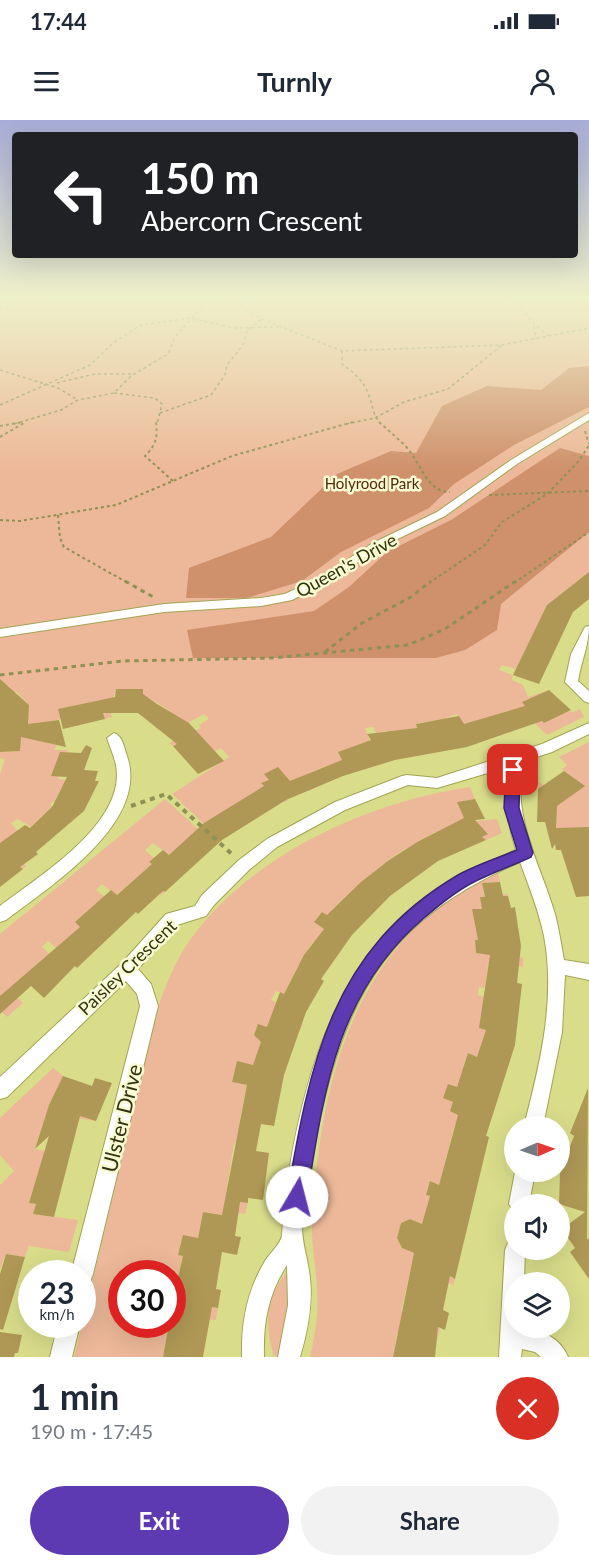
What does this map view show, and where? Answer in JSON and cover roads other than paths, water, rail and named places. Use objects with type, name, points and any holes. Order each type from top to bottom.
[{"type":"street","name":"Queen's Drive","points":[[0,633],[164,608],[272,601],[298,593],[365,552],[441,514],[514,462],[588,420]]},
{"type":"street","points":[[589,630],[578,654],[571,682],[589,698]]},
{"type":"street","name":"Paisley Crescent","points":[[0,1090],[127,969],[172,919],[200,911],[208,900],[244,865],[272,843],[340,806],[407,780],[437,783],[547,748],[589,728]]},
{"type":"street","points":[[0,915],[81,852],[101,831],[114,812],[122,791],[124,771],[121,753],[114,738]]},
{"type":"street","points":[[516,759],[510,789],[511,808],[546,910],[556,966],[557,1009],[553,1045],[536,1116]]},
{"type":"street","points":[[289,1357],[296,1331],[300,1296],[292,1242],[311,1112],[331,1038],[346,1002],[372,961],[402,927],[432,901],[466,878],[526,853]]},
{"type":"street","points":[[556,966],[589,972]]},
{"type":"street","name":"Ulster Drive","points":[[86,1260],[149,1006],[145,990],[127,969]]},
{"type":"street","points":[[254,1357],[256,1306],[265,1280],[279,1256],[292,1242]]},
{"type":"street","points":[[515,1260],[511,1346],[541,1342],[557,1357]]},
{"type":"street","points":[[61,1357],[66,1338]]},
{"type":"park label","name":"Holyrood Park","points":[[372,483]]}]
